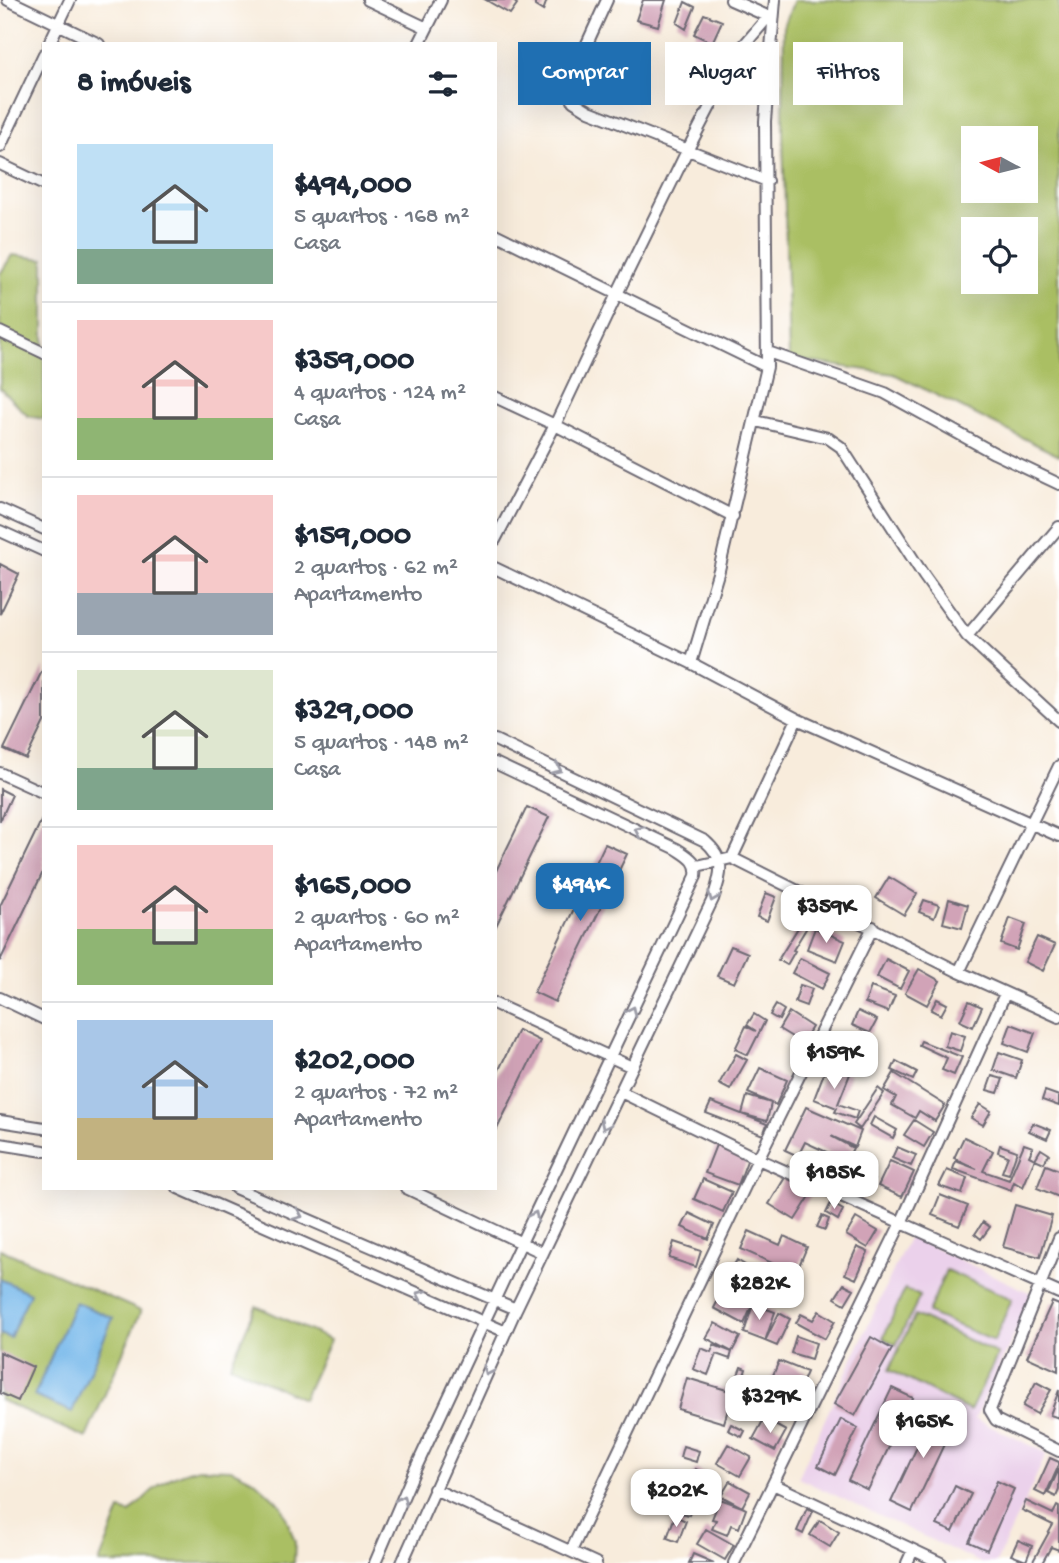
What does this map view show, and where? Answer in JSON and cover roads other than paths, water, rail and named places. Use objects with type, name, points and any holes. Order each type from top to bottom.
[{"type":"street","points":[[8,0],[95,42]]},
{"type":"street","points":[[50,42],[70,0]]},
{"type":"street","points":[[368,0],[427,28]]},
{"type":"street","points":[[420,42],[440,0]]},
{"type":"street","points":[[607,0],[569,83],[573,101],[589,111],[767,181]]},
{"type":"street","points":[[731,0],[772,18]]},
{"type":"street","points":[[691,663],[733,516],[767,367],[765,121],[775,0]]},
{"type":"street","points":[[497,536],[555,425],[687,151],[739,51],[772,18]]},
{"type":"street","points":[[0,147],[42,58]]},
{"type":"street","points":[[0,164],[42,185]]},
{"type":"street","points":[[497,235],[767,367]]},
{"type":"street","points":[[0,332],[42,352]]},
{"type":"street","points":[[768,352],[886,393],[994,453],[1059,484]]},
{"type":"street","points":[[497,398],[733,516]]},
{"type":"street","points":[[756,421],[828,438],[841,447],[924,576],[967,636],[1059,721]]},
{"type":"street","points":[[0,509],[42,528]]},
{"type":"street","points":[[967,636],[1059,527]]},
{"type":"street","points":[[0,531],[42,550]]},
{"type":"street","points":[[497,569],[691,663],[797,719],[1059,836]]},
{"type":"street","points":[[732,858],[797,719]]},
{"type":"street","points":[[402,1563],[516,1309],[713,899],[721,873],[720,860],[715,850],[693,834],[497,741]]},
{"type":"street","points":[[375,1563],[494,1300],[691,891],[697,866],[677,849],[497,764]]},
{"type":"street","points":[[959,972],[1059,766]]},
{"type":"street","points":[[0,773],[42,792]]},
{"type":"street","points":[[697,866],[732,858],[959,972],[1059,1017]]},
{"type":"street","points":[[571,1551],[758,1159],[873,927]]},
{"type":"street","points":[[734,1563],[901,1223],[1005,994]]},
{"type":"street","points":[[0,998],[42,1018]]},
{"type":"street","points":[[497,1005],[632,1067]]},
{"type":"street","points":[[621,1091],[758,1159],[1059,1293]]},
{"type":"street","points":[[0,1121],[42,1128]]},
{"type":"street","points":[[0,1144],[42,1151]]},
{"type":"street","points":[[183,1190],[506,1332]]},
{"type":"street","points":[[240,1190],[516,1309]]},
{"type":"street","points":[[410,1190],[543,1253]]},
{"type":"street","points":[[1059,1238],[990,1410],[996,1420],[1059,1451]]},
{"type":"street","points":[[773,1484],[941,1563]]},
{"type":"street","points":[[434,1489],[596,1563]]},
{"type":"street","points":[[906,1563],[913,1550]]},
{"type":"water","points":[[0,1279],[30,1293],[10,1338],[0,1334]]},
{"type":"water","points":[[75,1302],[113,1318],[72,1412],[34,1396]]}]
